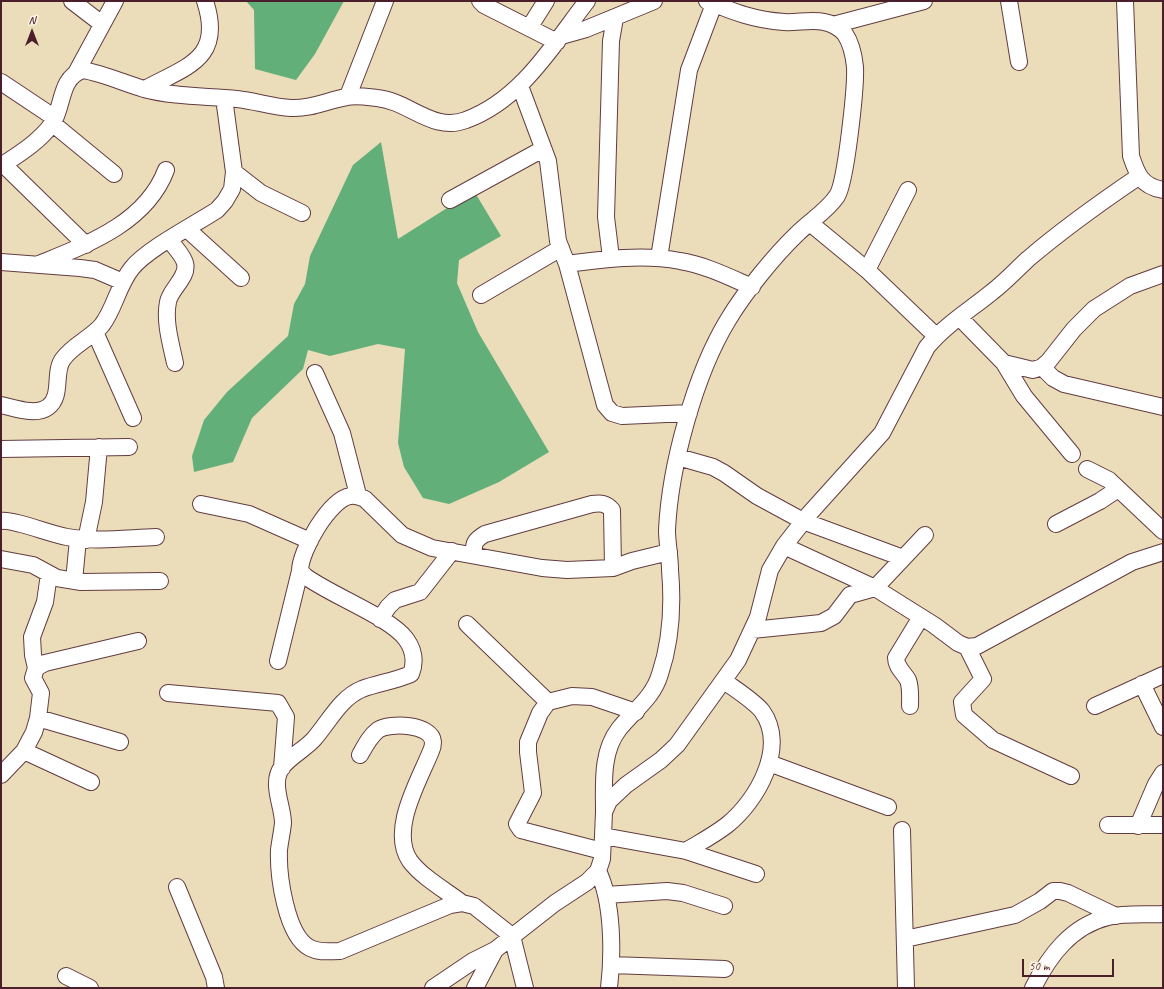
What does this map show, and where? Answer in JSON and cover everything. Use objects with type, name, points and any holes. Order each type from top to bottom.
[{"type":"street","points":[[72,1],[102,24]]},
{"type":"street","points":[[76,73],[115,1]]},
{"type":"street","points":[[145,89],[194,63],[204,52],[210,39],[211,25],[205,1]]},
{"type":"street","points":[[348,96],[386,1]]},
{"type":"street","points":[[480,1],[484,5],[529,28],[559,39],[615,18],[654,1]]},
{"type":"street","points":[[529,28],[546,1]]},
{"type":"street","points":[[86,245],[2,165],[25,150],[44,133],[54,121],[69,78],[76,73],[83,70],[92,72],[145,89],[254,101],[290,108],[306,108],[348,96],[379,98],[400,105],[421,117],[452,124],[465,121],[484,112],[520,86],[559,39],[587,1]]},
{"type":"street","points":[[833,25],[924,1]]},
{"type":"street","points":[[1009,1],[1019,62]]},
{"type":"street","points":[[1126,1],[1131,148],[1138,177],[1151,186],[1163,190]]},
{"type":"street","points":[[609,988],[611,965],[610,924],[606,895],[598,871],[603,844],[604,774],[607,754],[611,741],[619,729],[636,712],[654,690],[668,645],[671,613],[667,533],[670,498],[678,457],[689,413],[716,344],[728,319],[752,287],[788,244],[830,205],[843,186],[855,66],[851,46],[844,33],[833,25],[822,21],[784,22],[759,19],[731,12],[710,2],[689,70],[659,258]]},
{"type":"street","points":[[611,258],[606,217],[611,41],[615,18]]},
{"type":"street","points":[[1,82],[54,121],[114,174]]},
{"type":"street","points":[[520,86],[551,174],[555,222],[561,248],[567,264],[605,405],[612,413],[622,416],[689,413]]},
{"type":"street","points":[[230,99],[242,179],[272,199],[302,213]]},
{"type":"street","points":[[450,200],[543,150]]},
{"type":"street","points":[[39,264],[104,236],[141,209],[153,196],[166,170]]},
{"type":"street","points":[[604,812],[609,801],[626,785],[661,760],[677,745],[724,681],[738,660],[752,630],[761,606],[766,581],[784,546],[803,521],[882,433],[927,347],[936,336],[942,329],[960,318],[994,291],[1029,259],[1138,177]]},
{"type":"street","points":[[1,405],[30,411],[42,410],[48,407],[53,402],[56,393],[62,360],[95,332],[103,323],[132,269],[142,258],[217,210],[225,201],[232,189],[242,179]]},
{"type":"street","points":[[867,270],[908,190]]},
{"type":"street","points":[[810,223],[867,270],[936,336]]},
{"type":"street","points":[[187,229],[241,278]]},
{"type":"street","points":[[170,240],[185,263],[185,271],[168,301],[168,324],[175,363]]},
{"type":"street","points":[[481,295],[561,248]]},
{"type":"street","points":[[567,264],[611,258],[659,258],[682,261],[752,287]]},
{"type":"street","points":[[4,264],[39,264],[95,270],[124,282]]},
{"type":"street","points":[[1004,363],[1026,370],[1033,370],[1042,367],[1078,325],[1094,309],[1130,286],[1163,274]]},
{"type":"street","points":[[960,318],[1004,363],[1024,396],[1072,454]]},
{"type":"street","points":[[95,332],[133,418]]},
{"type":"street","points":[[1042,367],[1053,378],[1064,384],[1163,407]]},
{"type":"street","points":[[315,373],[342,433],[358,495],[370,504],[402,535],[432,548],[542,568],[567,570],[613,568],[632,561],[669,552]]},
{"type":"street","points":[[74,581],[82,539],[94,502],[99,447]]},
{"type":"street","points":[[1,449],[129,447]]},
{"type":"street","points":[[678,457],[718,470],[757,496],[803,521],[903,558]]},
{"type":"street","points":[[1087,469],[1109,480],[1163,531]]},
{"type":"street","points":[[1056,524],[1100,502],[1118,489]]},
{"type":"street","points":[[278,661],[302,557],[322,521],[335,506],[349,496],[358,495]]},
{"type":"street","points":[[201,504],[249,514],[310,541]]},
{"type":"street","points":[[474,555],[474,544],[478,538],[485,534],[592,504],[601,504],[608,505],[612,510],[613,568]]},
{"type":"street","points":[[1,520],[9,520],[48,534],[82,539],[156,537]]},
{"type":"street","points":[[752,630],[821,623],[834,616],[850,595],[875,588],[925,535]]},
{"type":"street","points":[[784,546],[875,588],[921,617],[958,643],[967,647],[977,646],[1132,562],[1163,552]]},
{"type":"street","points":[[380,619],[395,600],[420,592],[452,551]]},
{"type":"street","points":[[1,559],[33,565],[57,578],[74,581],[160,581]]},
{"type":"street","points":[[282,768],[313,739],[349,697],[361,690],[411,674],[414,665],[412,650],[405,638],[380,619],[311,581],[300,571]]},
{"type":"street","points":[[1,775],[24,751],[34,732],[38,718],[41,693],[33,678],[36,668],[33,656],[32,637],[45,602],[49,574]]},
{"type":"street","points":[[910,706],[910,688],[908,680],[896,663],[896,658],[921,617]]},
{"type":"street","points":[[467,624],[548,702]]},
{"type":"street","points":[[36,668],[45,663],[138,641]]},
{"type":"street","points":[[967,647],[982,674],[982,679],[962,702],[964,714],[993,740],[1071,776]]},
{"type":"street","points":[[1095,706],[1163,675]]},
{"type":"street","points":[[686,852],[727,825],[736,816],[758,786],[769,763],[773,741],[769,724],[761,710],[724,681]]},
{"type":"street","points":[[1142,684],[1163,727]]},
{"type":"street","points":[[168,693],[278,703],[286,717],[282,768],[278,782],[283,822],[279,850],[283,897],[288,917],[296,933],[309,948],[323,952],[340,951],[450,905],[462,903]]},
{"type":"street","points":[[636,712],[592,697],[572,696],[548,702],[540,713],[528,742],[533,793],[517,824],[521,830],[603,844],[686,852],[756,874]]},
{"type":"street","points":[[38,718],[120,742]]},
{"type":"street","points":[[360,755],[370,739],[378,730],[387,726],[410,726],[426,733],[431,737],[433,742],[431,751],[406,812],[402,840],[406,853],[419,870],[462,903],[474,906],[512,936],[525,988]]},
{"type":"street","points":[[24,751],[91,782]]},
{"type":"street","points":[[769,763],[888,807]]},
{"type":"street","points":[[1138,826],[1156,784],[1163,773]]},
{"type":"street","points":[[1108,825],[1163,826]]},
{"type":"street","points":[[902,830],[906,988]]},
{"type":"street","points":[[433,988],[473,961],[495,950],[555,903],[587,882],[598,871]]},
{"type":"street","points":[[177,887],[214,977],[216,988]]},
{"type":"street","points":[[606,895],[667,891],[697,897],[724,906]]},
{"type":"street","points":[[905,939],[1014,915],[1040,901],[1053,891],[1068,893],[1116,916]]},
{"type":"street","points":[[1033,988],[1054,953],[1067,938],[1095,922],[1116,916],[1163,914]]},
{"type":"street","points":[[475,988],[495,950]]},
{"type":"street","points":[[611,965],[725,968]]},
{"type":"street","points":[[66,976],[90,988]]},
{"type":"green space","points":[[246,1],[344,1],[315,54],[296,80],[255,69],[254,10]]},
{"type":"green space","points":[[381,142],[398,239],[474,191],[501,236],[459,260],[457,283],[478,332],[549,452],[499,482],[449,504],[423,498],[404,467],[398,443],[405,349],[378,344],[330,356],[308,350],[303,369],[252,418],[233,462],[194,472],[192,456],[204,420],[227,392],[288,336],[294,304],[305,284],[310,256],[353,165]]}]
